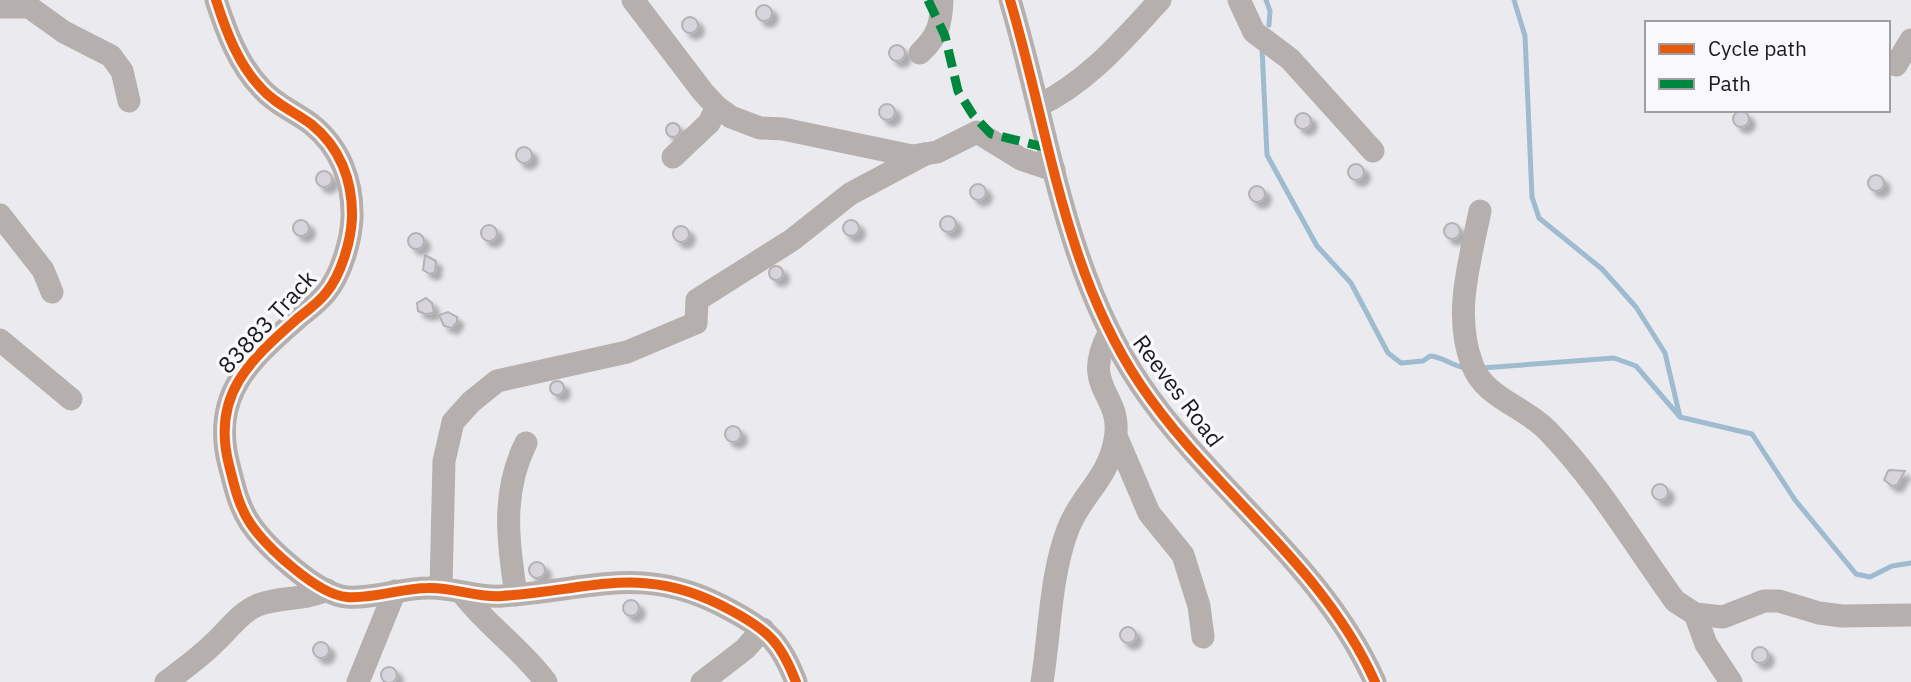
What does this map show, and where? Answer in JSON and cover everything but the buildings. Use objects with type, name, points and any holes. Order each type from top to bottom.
[{"type":"street","name":"83883 Track","points":[[216,0],[234,46],[256,82],[327,138],[347,175],[352,218],[341,267],[332,285],[238,379],[226,408],[223,428],[236,492],[252,526],[282,557],[327,590],[349,597],[395,591],[516,595],[604,582],[649,582],[691,591],[762,629],[781,648],[796,682]]},
{"type":"street","points":[[633,0],[717,107],[753,126],[912,156],[937,152],[965,135],[977,132],[989,137],[1009,153],[1054,170]]},
{"type":"street","points":[[920,53],[934,40],[941,26],[942,0]]},
{"type":"street","name":"Reeves Road","points":[[1010,0],[1075,248],[1109,333],[1141,385],[1181,437],[1284,548],[1331,604],[1375,682]]},
{"type":"street","points":[[1038,106],[1078,83],[1112,53],[1160,0]]},
{"type":"street","points":[[1239,0],[1254,32],[1290,59],[1373,151]]},
{"type":"street","points":[[0,7],[29,8],[64,32],[111,56],[122,71],[129,101]]},
{"type":"street","points":[[1896,65],[1911,40]]},
{"type":"street","points":[[673,157],[709,123],[717,107]]},
{"type":"street","points":[[546,682],[516,646],[482,620],[451,591],[442,486],[449,432],[453,422],[497,381],[627,352],[696,323],[697,300],[792,240],[850,194],[925,154]]},
{"type":"street","points":[[1480,211],[1463,310],[1467,346],[1477,376],[1496,395],[1528,413],[1549,432],[1617,515],[1675,601],[1695,614],[1723,617],[1764,601],[1779,601],[1819,613],[1842,616],[1911,615]]},
{"type":"street","points":[[0,215],[43,270],[52,292]]},
{"type":"street","points":[[1109,333],[1096,363],[1100,382],[1114,415],[1116,436],[1149,513],[1183,555],[1199,606],[1203,637]]},
{"type":"street","points":[[0,341],[36,367],[71,398]]},
{"type":"street","points":[[1042,682],[1067,531],[1107,468],[1116,436]]},
{"type":"street","points":[[516,595],[507,524],[513,478],[526,443]]},
{"type":"street","points":[[166,682],[212,646],[242,614],[270,602],[299,600],[327,590]]},
{"type":"street","points":[[358,682],[395,591]]},
{"type":"street","points":[[1695,614],[1706,645],[1731,682]]},
{"type":"street","points":[[702,682],[746,649],[762,629]]},
{"type":"waterway","points":[[1266,0],[1270,11],[1269,25]]},
{"type":"waterway","points":[[1514,0],[1525,36],[1532,197],[1539,218],[1602,269],[1636,307],[1665,353],[1680,417]]},
{"type":"waterway","points":[[1262,48],[1267,155],[1317,246],[1351,283],[1388,353],[1401,363],[1423,361],[1430,356],[1466,368]]},
{"type":"waterway","points":[[1482,368],[1614,358],[1636,366],[1680,417],[1752,434],[1795,500],[1856,574],[1870,577],[1892,566],[1911,563]]},
{"type":"marked path","points":[[928,0],[945,36],[958,91],[973,115],[991,134],[1048,148]]},
{"type":"cycle path","points":[[216,0],[234,47],[253,79],[272,99],[311,124],[330,143],[343,166],[352,204],[347,247],[331,286],[320,300],[264,349],[238,381],[230,399],[225,419],[229,465],[242,509],[258,533],[308,579],[322,588],[347,597],[428,588],[502,596],[618,583],[672,587],[701,596],[756,625],[779,648],[796,682]]},
{"type":"cycle path","points":[[1010,0],[1075,246],[1114,340],[1140,384],[1168,422],[1296,563],[1326,600],[1353,639],[1375,682]]}]
